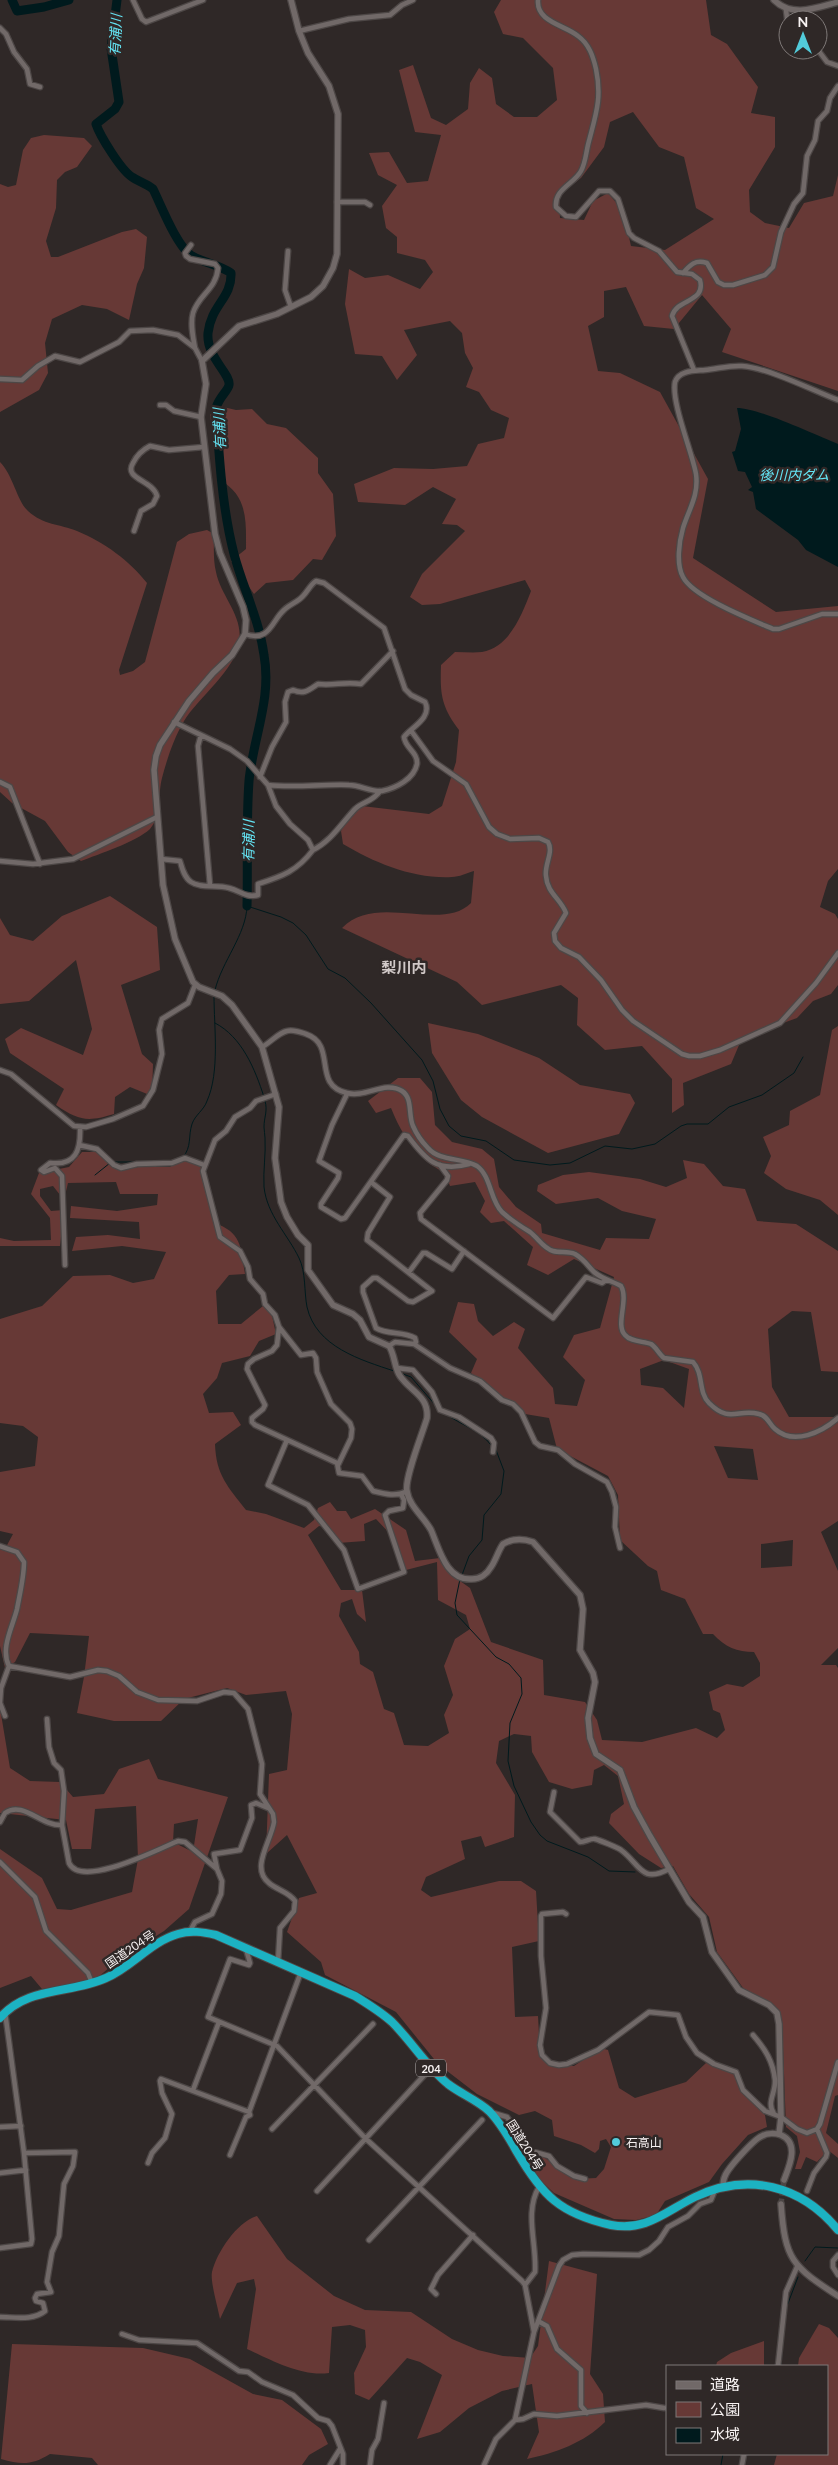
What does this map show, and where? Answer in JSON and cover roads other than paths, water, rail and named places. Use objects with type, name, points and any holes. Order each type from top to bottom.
[{"type":"highway","name":"国道204号","points":[[3,2015],[18,2002],[32,1996],[92,1983],[122,1970],[166,1938],[190,1931],[216,1935],[355,1996],[374,2008],[391,2022],[431,2068],[449,2084],[489,2111],[502,2126],[539,2187],[551,2200],[566,2210],[611,2225],[627,2227],[654,2222],[696,2197],[719,2189],[755,2186],[792,2192],[810,2202],[838,2230]]},
{"type":"street","points":[[133,0],[142,19],[146,22],[204,0]]},
{"type":"street","points":[[202,360],[239,326],[291,307],[311,297],[330,278],[337,254],[338,114],[329,86],[308,53],[299,31],[291,0]]},
{"type":"street","points":[[299,31],[349,19],[390,15],[402,5],[413,0]]},
{"type":"street","points":[[538,0],[539,11],[543,15],[568,28],[585,42],[591,52],[598,83],[598,113],[585,162],[581,171],[558,193],[556,206],[566,216],[576,217],[599,191],[610,191],[618,199],[629,233],[634,238],[659,251],[673,268],[683,274],[697,276],[702,286],[699,295],[675,309],[672,316],[694,370]]},
{"type":"street","points":[[774,0],[786,10]]},
{"type":"street","points":[[804,10],[838,2]]},
{"type":"street","points":[[0,28],[6,34],[14,52],[27,69],[30,84],[40,87]]},
{"type":"street","points":[[826,60],[838,66]]},
{"type":"street","points":[[683,274],[692,264],[700,261],[707,263],[718,282],[724,285],[733,285],[765,275],[773,268],[781,232],[794,204],[803,194],[807,156],[815,140],[818,121],[827,111],[830,98],[838,86]]},
{"type":"street","points":[[337,202],[365,202],[370,205]]},
{"type":"street","points":[[192,245],[185,253],[190,259],[215,264],[218,268],[212,288],[199,301],[193,313],[192,326],[195,348]]},
{"type":"street","points":[[288,251],[285,290],[291,307]]},
{"type":"street","points":[[0,380],[22,380],[50,357],[59,356],[75,362],[85,361],[119,342],[125,334],[135,330],[153,330],[178,335],[195,348],[202,360],[206,384],[201,417],[215,534],[220,553],[242,607],[248,635]]},
{"type":"street","points":[[838,400],[751,367],[741,366],[694,370],[681,375],[675,383],[677,401],[696,474],[696,488],[680,543],[679,564],[684,579],[710,599],[744,617],[778,629],[822,614],[838,614]]},
{"type":"street","points":[[160,405],[166,405],[174,411],[201,417]]},
{"type":"street","points":[[134,531],[141,511],[153,504],[157,496],[151,485],[133,476],[130,472],[137,456],[150,446],[169,450],[204,447]]},
{"type":"street","points":[[268,785],[350,784],[380,791],[400,785],[415,770],[417,757],[405,742],[404,737],[408,732],[412,732],[426,711],[427,706],[425,702],[410,695],[405,689],[388,635],[376,620],[321,581],[311,584],[303,596],[284,609],[274,627],[262,633],[248,635],[232,655],[201,685],[174,722],[156,756],[154,770],[160,859],[167,908],[175,939],[195,985],[222,996],[232,1005],[262,1047],[273,1096],[279,1107],[275,1158],[277,1180],[287,1217],[308,1245],[308,1270],[332,1305],[353,1314],[360,1320],[369,1336],[389,1346],[404,1381],[420,1394],[428,1409],[404,1493],[403,1508],[389,1510],[384,1515],[404,1572],[358,1589],[344,1550],[308,1505],[268,1485],[287,1440]]},
{"type":"street","points":[[260,777],[272,746],[286,722],[288,692],[293,690],[301,693],[318,684],[332,686],[345,681],[361,684],[393,651]]},
{"type":"street","points":[[174,722],[247,761],[268,785],[276,806],[290,824],[308,840],[313,850]]},
{"type":"street","points":[[412,732],[433,761],[466,784],[489,827],[497,834],[510,839],[538,838],[548,842],[551,846],[545,875],[548,889],[563,906],[566,914],[554,934],[555,941],[561,948],[579,957],[601,980],[622,1010],[682,1054],[700,1056],[720,1050],[780,1023],[816,983],[838,954]]},
{"type":"street","points":[[201,735],[198,746],[210,885]]},
{"type":"street","points":[[0,782],[10,787],[40,864]]},
{"type":"street","points":[[160,859],[178,860],[190,882],[200,886],[210,885],[229,888],[250,897],[258,895],[258,884],[279,877],[300,866],[313,850],[328,841],[356,808],[377,796],[380,791]]},
{"type":"street","points":[[0,862],[40,864],[79,857],[157,817]]},
{"type":"street","points":[[0,1070],[11,1074],[67,1121],[80,1127],[92,1126],[133,1112],[149,1099],[162,1054],[160,1024],[166,1015],[188,1003],[195,985]]},
{"type":"street","points":[[262,1047],[289,1030],[310,1035],[322,1048],[330,1084],[347,1094],[367,1094],[390,1087],[400,1090],[409,1101],[413,1127],[428,1149],[434,1154],[477,1166],[483,1173],[501,1211],[531,1233],[547,1248],[575,1254],[606,1280],[621,1286],[624,1291],[622,1328],[624,1335],[630,1339],[652,1345],[664,1358],[693,1362],[701,1373],[705,1397],[722,1414],[728,1416],[760,1414],[766,1417],[774,1429],[794,1436],[825,1430],[838,1418]]},
{"type":"street","points":[[347,1094],[332,1125],[319,1161],[339,1173],[338,1178],[320,1204],[341,1219],[345,1218],[406,1134],[424,1158],[440,1165],[460,1167],[470,1164]]},
{"type":"street","points":[[273,1096],[256,1101],[250,1108],[235,1116],[226,1130],[215,1140],[211,1154],[204,1165],[205,1185],[220,1237],[240,1251],[248,1267],[250,1279],[263,1294],[265,1304],[275,1315],[279,1327],[300,1355],[312,1353],[316,1358],[317,1372],[325,1386],[326,1395],[331,1404],[350,1423],[352,1429],[351,1438],[338,1465],[339,1473],[362,1476],[373,1492],[404,1493],[430,1529],[441,1557],[453,1572],[461,1577],[476,1579],[484,1575],[491,1568],[503,1544],[517,1539],[533,1542],[576,1588],[580,1595],[583,1609],[580,1650],[594,1673],[595,1682],[588,1718],[590,1738],[596,1754],[620,1770],[634,1807],[669,1869],[689,1902],[703,1917],[712,1952],[740,1990],[769,2005],[777,2013],[779,2024],[781,2117],[779,2134]]},
{"type":"street","points":[[65,1265],[62,1176],[56,1168],[44,1172],[41,1170],[50,1163],[58,1164],[76,1156],[80,1127]]},
{"type":"street","points":[[79,1145],[82,1148],[97,1149],[114,1165],[121,1168],[137,1164],[166,1163],[185,1158],[204,1165]]},
{"type":"street","points":[[440,1165],[448,1176],[447,1180],[420,1216],[553,1318],[586,1277],[602,1283],[606,1280]]},
{"type":"street","points":[[371,1182],[390,1197],[390,1202],[368,1234],[368,1240],[431,1289],[431,1293],[413,1302],[408,1301],[377,1278],[373,1278],[363,1287],[363,1292],[376,1328],[380,1331],[410,1335],[415,1338],[414,1344]]},
{"type":"street","points":[[409,1272],[423,1253],[452,1269],[464,1251]]},
{"type":"street","points":[[279,1327],[277,1346],[272,1351],[254,1359],[247,1369],[265,1405],[252,1418],[252,1422],[338,1465]]},
{"type":"street","points":[[389,1346],[395,1342],[414,1344],[450,1368],[480,1381],[502,1400],[513,1404],[521,1412],[535,1442],[540,1446],[558,1450],[575,1464],[607,1482],[616,1507],[615,1527],[620,1548]]},
{"type":"street","points":[[397,1368],[414,1370],[432,1392],[440,1410],[459,1417],[490,1438],[494,1443],[493,1452]]},
{"type":"street","points":[[0,1546],[17,1552],[24,1562],[17,1610],[5,1655],[9,1666],[2,1688],[0,1703],[5,1716]]},
{"type":"street","points":[[9,1666],[70,1677],[107,1670],[119,1676],[137,1692],[158,1700],[197,1701],[224,1692],[234,1693],[248,1709],[262,1764],[260,1794],[262,1800],[273,1814],[273,1831],[260,1871],[264,1879],[271,1885],[292,1897],[295,1906],[280,1928],[278,1962]]},
{"type":"street","points":[[47,1719],[48,1747],[54,1763],[61,1770],[64,1792],[62,1825],[71,1867],[79,1872],[116,1867],[181,1841],[217,1869]]},
{"type":"street","points":[[554,1792],[550,1812],[580,1842],[596,1840],[620,1848],[638,1870],[652,1875],[658,1875],[669,1869]]},
{"type":"street","points":[[190,1931],[192,1925],[212,1914],[221,1894],[222,1881],[214,1854],[240,1850],[252,1818],[250,1805],[256,1803],[270,1809]]},
{"type":"street","points":[[0,1822],[4,1813],[15,1809],[27,1812],[41,1820],[62,1825]]},
{"type":"street","points":[[0,1862],[35,1896],[46,1930],[88,1973],[92,1983]]},
{"type":"street","points":[[566,1914],[564,1912],[542,1914],[541,1916],[541,1956],[546,2008],[540,2045],[545,2059],[554,2065],[567,2064],[598,2050],[644,2014],[649,2012],[673,2013],[678,2015],[686,2037],[697,2053],[714,2064],[736,2072],[743,2090],[765,2111],[781,2117],[802,2132],[812,2132],[817,2129]]},
{"type":"street","points":[[246,1948],[249,1965],[230,1958],[208,2017],[274,2045],[365,2138],[473,2235],[525,2285],[534,2332]]},
{"type":"street","points":[[230,2155],[246,2117],[250,2115],[249,2112],[302,1972]]},
{"type":"street","points":[[0,2248],[31,2244],[32,2239],[21,2126],[3,2015]]},
{"type":"street","points":[[193,2090],[219,2022]]},
{"type":"street","points":[[272,2129],[373,2024]]},
{"type":"street","points":[[753,2035],[770,2059],[775,2080],[770,2104],[774,2114]]},
{"type":"street","points":[[807,2191],[814,2173],[827,2153],[817,2129],[838,2062]]},
{"type":"street","points":[[317,2191],[431,2068]]},
{"type":"street","points":[[148,2163],[152,2153],[165,2138],[172,2114],[162,2092],[160,2081],[164,2078],[249,2112]]},
{"type":"street","points":[[489,2111],[507,2117],[530,2151],[549,2156],[557,2166],[574,2176],[585,2179]]},
{"type":"street","points":[[369,2240],[482,2120]]},
{"type":"street","points":[[0,2127],[21,2126]]},
{"type":"street","points":[[484,2465],[496,2439],[515,2420],[534,2332],[563,2260],[583,2254],[639,2255],[649,2250],[659,2241],[668,2227],[688,2216],[700,2204],[711,2200],[719,2189],[728,2170],[754,2141],[761,2136],[779,2134],[785,2137],[792,2152],[784,2180]]},
{"type":"street","points":[[0,2317],[28,2318],[40,2316],[44,2311],[43,2303],[36,2301],[35,2298],[37,2294],[51,2292],[47,2282],[52,2252],[59,2236],[64,2184],[73,2166],[75,2152],[24,2153]]},
{"type":"street","points":[[0,2172],[26,2170]]},
{"type":"street","points":[[525,2285],[535,2272],[531,2208],[539,2187]]},
{"type":"street","points":[[781,2204],[786,2245],[797,2267],[838,2296]]},
{"type":"street","points":[[436,2294],[431,2289],[438,2275],[473,2235]]},
{"type":"street","points":[[838,2255],[833,2261],[838,2275]]},
{"type":"street","points":[[778,2365],[786,2292],[797,2267]]},
{"type":"street","points":[[538,2321],[547,2326],[557,2349],[581,2370],[581,2406],[587,2413]]},
{"type":"street","points":[[122,2334],[139,2340],[197,2343],[239,2371],[248,2372],[262,2382],[293,2395],[318,2418],[328,2421],[332,2426],[340,2443],[343,2465]]},
{"type":"street","points":[[370,2465],[372,2450],[378,2439],[384,2403]]},
{"type":"street","points":[[515,2420],[524,2419],[534,2414],[557,2416],[646,2405],[664,2408]]},
{"type":"street","points":[[330,2465],[340,2449]]},
{"type":"water","name":"後川内ダム","points":[[737,408],[759,412],[838,444],[838,567],[806,550],[798,540],[756,509],[753,492],[748,490],[752,487],[745,472],[738,471],[732,452],[735,451],[741,429]]},
{"type":"waterway","name":"有浦川","points":[[12,0],[17,11],[44,7],[69,0]]},
{"type":"waterway","name":"有浦川","points":[[117,0],[111,48],[119,102],[115,109],[96,124],[98,129],[111,152],[127,173],[153,189],[175,235],[186,251],[192,256],[231,273],[228,289],[210,323],[208,342],[214,357],[229,381],[229,385],[216,408],[224,500],[234,554],[255,616],[262,642],[266,671],[264,703],[249,781],[247,906]]},
{"type":"waterway","points":[[215,990],[218,979],[243,927],[247,906],[293,923],[306,935],[328,969],[345,978],[371,1003],[422,1060],[433,1081],[440,1109],[449,1126],[461,1136],[486,1141],[514,1160],[550,1165],[570,1163],[605,1146],[632,1149],[655,1144],[681,1126],[687,1124],[708,1124],[729,1107],[762,1095],[794,1073],[803,1057]]},
{"type":"waterway","points":[[183,1157],[189,1145],[192,1124],[206,1104],[214,1077],[214,996]]},
{"type":"waterway","points":[[215,1023],[240,1045],[252,1065],[264,1097]]},
{"type":"waterway","points":[[265,1101],[264,1187],[266,1197],[273,1216],[299,1258],[304,1276],[307,1307],[312,1321],[330,1342],[342,1350],[394,1371]]},
{"type":"waterway","points":[[114,1162],[147,1162]]},
{"type":"waterway","points":[[95,1175],[110,1163]]},
{"type":"waterway","points":[[403,1374],[411,1377],[437,1407]]},
{"type":"waterway","points":[[446,1414],[476,1432],[491,1445]]},
{"type":"waterway","points":[[462,1575],[469,1556],[482,1540],[484,1515],[501,1494],[504,1471],[496,1450]]},
{"type":"waterway","points":[[460,1579],[455,1603],[457,1615],[496,1657],[509,1664],[521,1678],[522,1694],[510,1723],[508,1761],[514,1786],[531,1822],[547,1841],[588,1857],[609,1871],[635,1872]]},
{"type":"waterway","points":[[805,2261],[815,2247],[838,2248]]},
{"type":"waterway","points":[[787,2306],[798,2277]]},
{"type":"waterway","points":[[781,2365],[782,2352]]},
{"type":"waterway","points":[[721,2465],[723,2455]]},
{"type":"tunnel","points":[[781,2204],[784,2180]]},
{"type":"place","name":"石高山","points":[[616,2142]]},
{"type":"district","name":"梨川内","points":[[404,967]]}]
